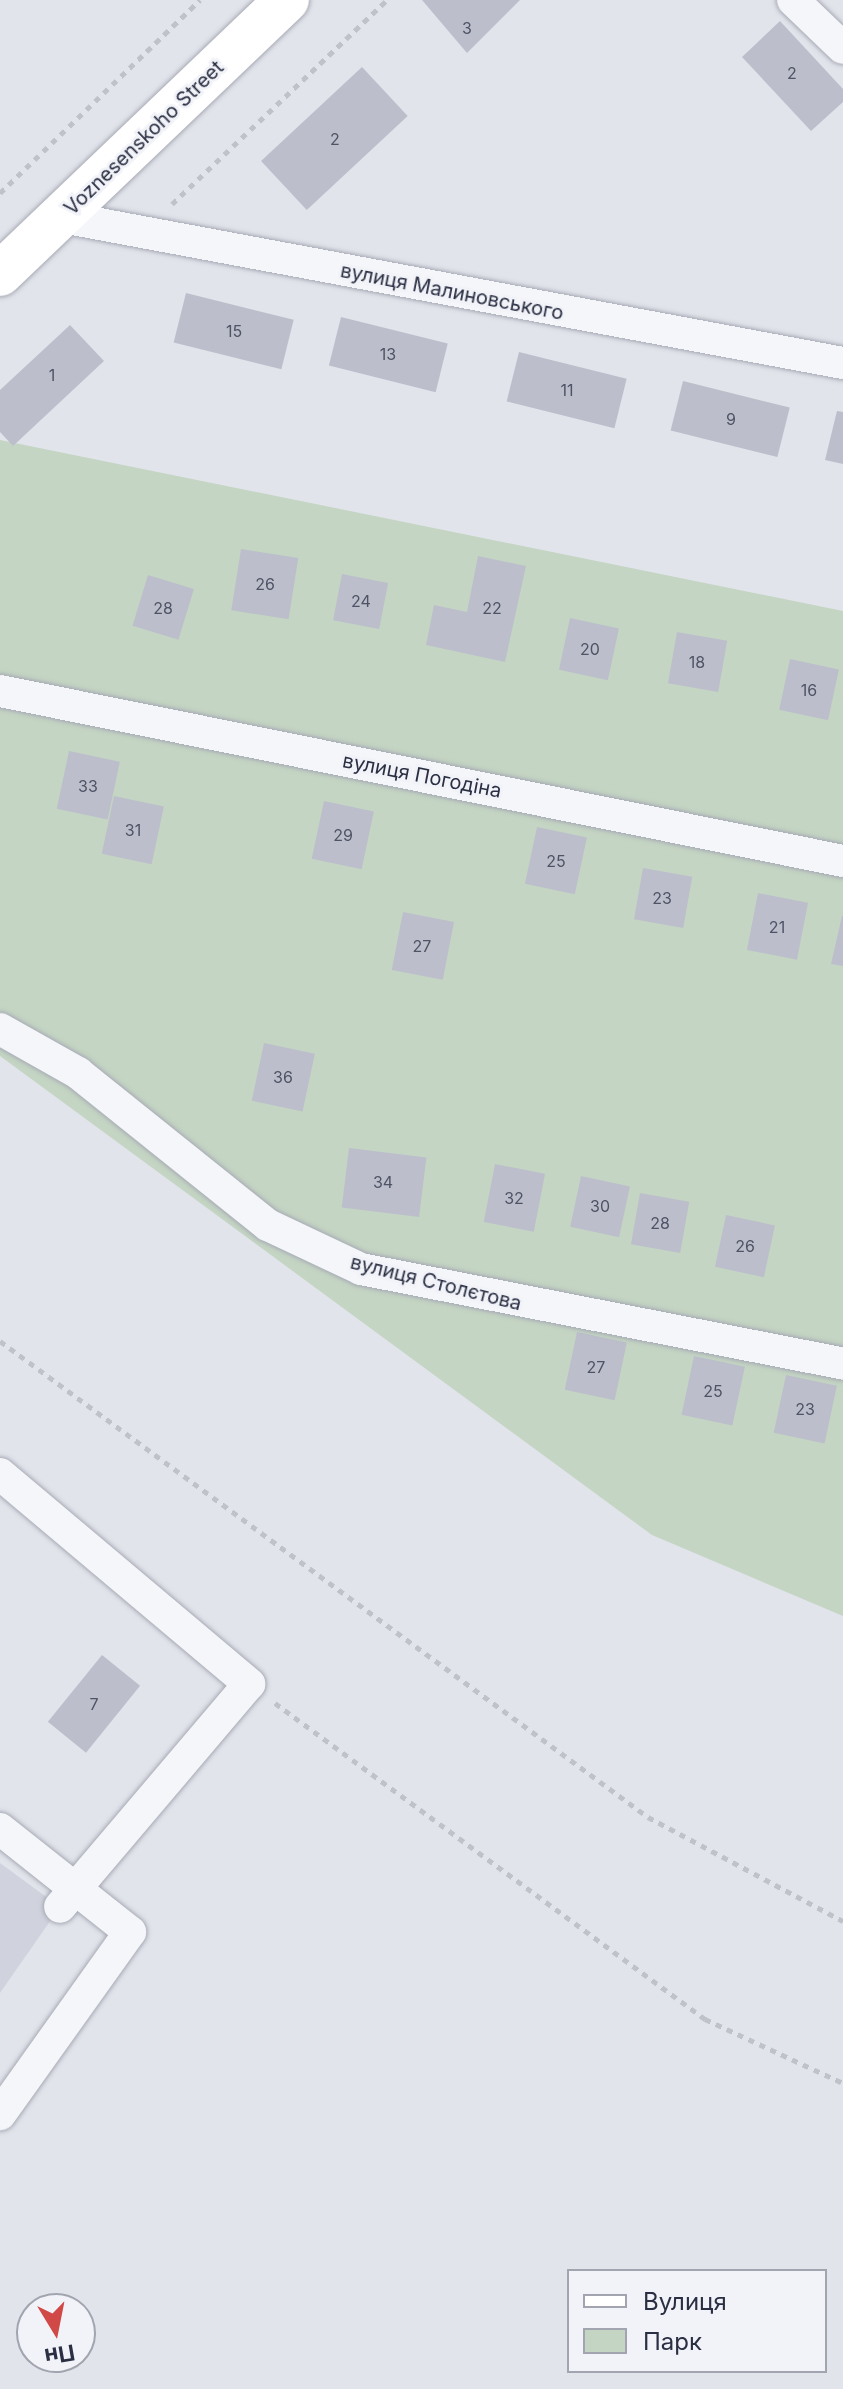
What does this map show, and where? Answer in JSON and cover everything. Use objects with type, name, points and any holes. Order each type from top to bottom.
[{"type":"main road","name":"Voznesenskoho Street","points":[[0,274],[287,0]]},
{"type":"street","points":[[793,0],[843,48]]},
{"type":"street","name":"вулиця Малиновського","points":[[62,217],[843,363]]},
{"type":"street","name":"вулиця Погодіна","points":[[0,691],[843,861]]},
{"type":"street","name":"вулиця Столєтова","points":[[0,1029],[78,1073],[268,1225],[361,1269],[843,1364]]},
{"type":"street","points":[[0,1474],[249,1684],[77,1898]]},
{"type":"street","points":[[0,1829],[77,1898],[130,1932],[0,2114]]},
{"type":"path","points":[[0,193],[200,0]]},
{"type":"path","points":[[142,233],[387,0]]},
{"type":"path","points":[[0,1341],[648,1817],[843,1921]]},
{"type":"path","points":[[249,1684],[705,2019],[843,2083]]},
{"type":"shaded area","points":[[0,1863],[60,1907],[0,1993]]},
{"type":"green space","points":[[0,440],[843,611],[843,1616],[652,1535],[0,1056]]},
{"type":"building","points":[[422,0],[520,0],[467,53]]},
{"type":"building","points":[[780,21],[843,89],[843,102],[811,131],[742,57]]},
{"type":"building","points":[[362,67],[408,116],[307,210],[261,161]]},
{"type":"building","points":[[186,293],[294,320],[281,369],[174,342]]},
{"type":"building","points":[[341,317],[448,344],[436,392],[329,366]]},
{"type":"building","points":[[70,325],[104,361],[13,446],[0,432],[0,390]]},
{"type":"building","points":[[519,352],[627,379],[614,428],[507,401]]},
{"type":"building","points":[[683,381],[790,408],[777,457],[671,430]]},
{"type":"building","points":[[837,411],[843,412],[843,464],[825,460]]},
{"type":"building","points":[[241,549],[298,558],[289,619],[231,610]]},
{"type":"building","points":[[478,556],[526,566],[505,662],[426,645],[434,605],[467,612]]},
{"type":"building","points":[[342,574],[388,583],[379,629],[333,620]]},
{"type":"building","points":[[148,575],[194,589],[178,640],[133,626]]},
{"type":"building","points":[[570,618],[619,628],[608,680],[559,670]]},
{"type":"building","points":[[677,632],[727,641],[718,692],[668,683]]},
{"type":"building","points":[[790,659],[839,669],[828,720],[779,710]]},
{"type":"building","points":[[69,751],[120,762],[108,820],[57,809]]},
{"type":"building","points":[[114,796],[164,807],[152,864],[102,854]]},
{"type":"building","points":[[324,801],[374,812],[362,869],[312,859]]},
{"type":"building","points":[[537,827],[587,838],[575,894],[525,884]]},
{"type":"building","points":[[643,868],[692,877],[683,928],[634,919]]},
{"type":"building","points":[[758,893],[808,903],[797,960],[747,950]]},
{"type":"building","points":[[403,912],[454,922],[443,980],[392,970]]},
{"type":"building","points":[[843,916],[843,966],[831,964]]},
{"type":"building","points":[[264,1043],[315,1054],[303,1112],[252,1101]]},
{"type":"building","points":[[349,1148],[426,1158],[419,1217],[342,1208]]},
{"type":"building","points":[[495,1164],[545,1174],[534,1232],[484,1222]]},
{"type":"building","points":[[581,1176],[630,1186],[619,1237],[570,1227]]},
{"type":"building","points":[[640,1193],[689,1202],[680,1253],[631,1244]]},
{"type":"building","points":[[726,1215],[775,1225],[764,1277],[715,1267]]},
{"type":"building","points":[[577,1332],[627,1343],[615,1400],[565,1390]]},
{"type":"building","points":[[694,1356],[745,1367],[732,1426],[682,1415]]},
{"type":"building","points":[[786,1375],[837,1386],[825,1444],[774,1433]]},
{"type":"building","points":[[102,1655],[140,1686],[86,1753],[48,1722]]}]
